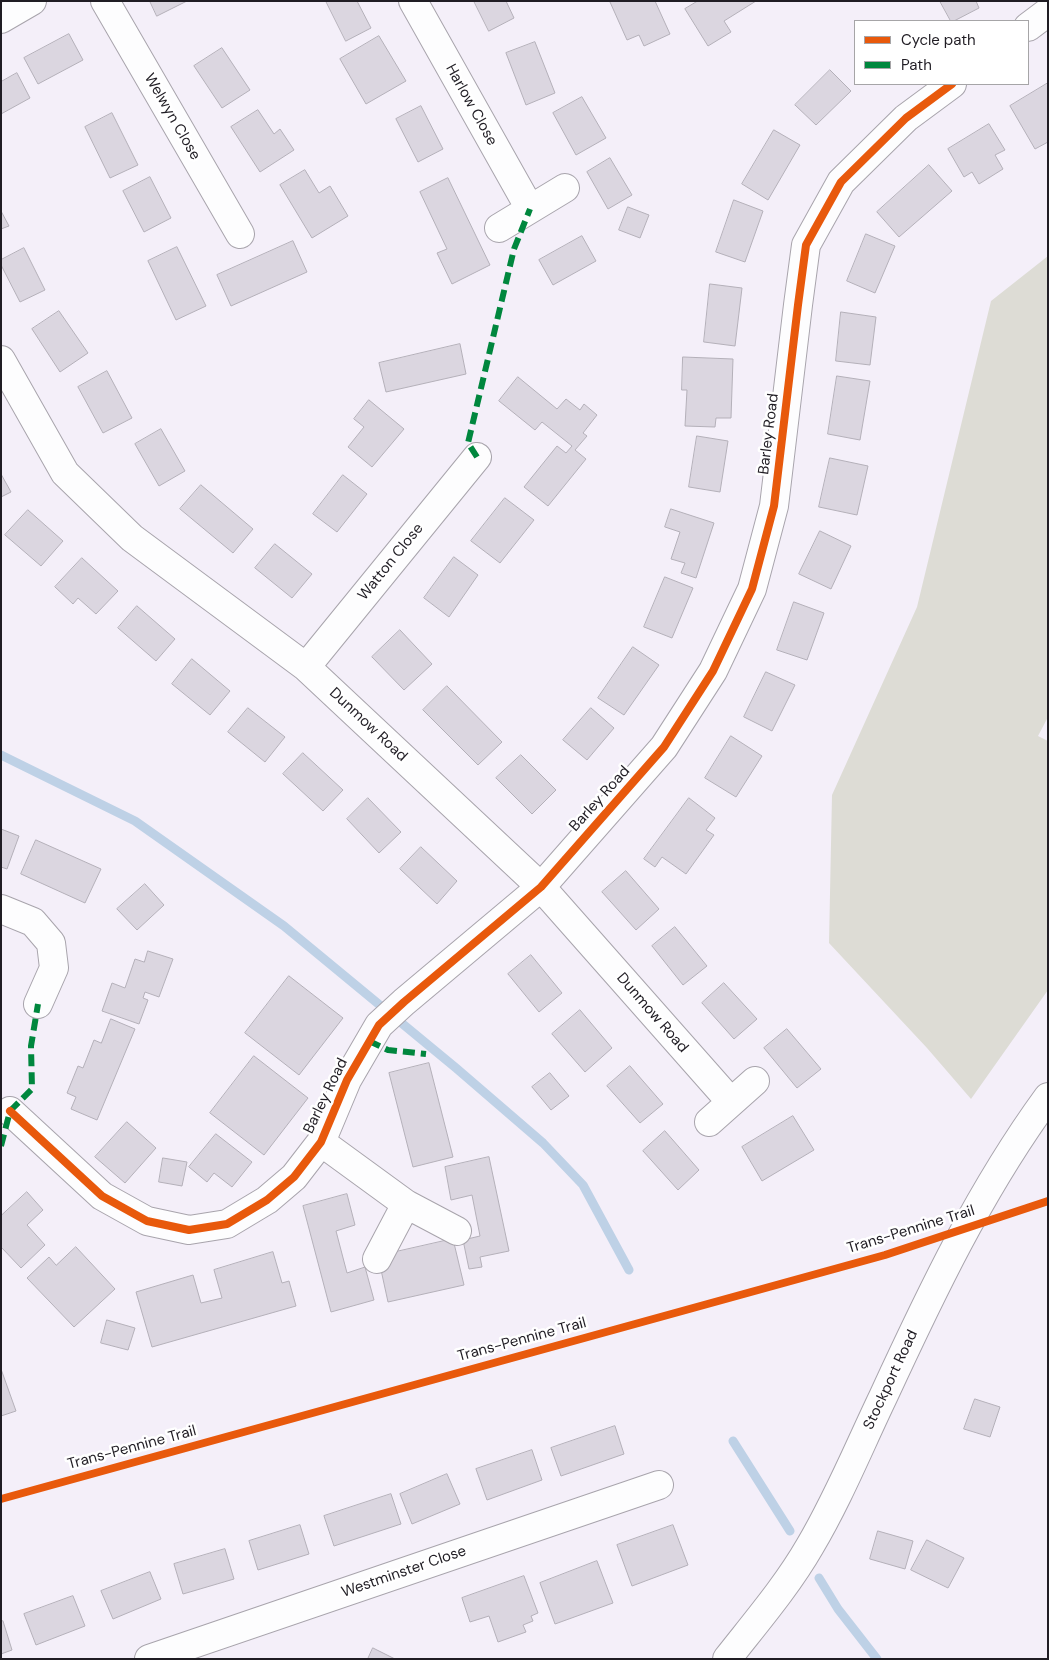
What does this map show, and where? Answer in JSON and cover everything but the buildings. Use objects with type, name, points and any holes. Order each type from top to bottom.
[{"type":"street","name":"Welwyn Close","points":[[105,1],[240,234]]},
{"type":"street","name":"Harlow Close","points":[[413,1],[530,209]]},
{"type":"street","points":[[1029,26],[1048,12]]},
{"type":"street","name":"Barley Road","points":[[10,1111],[102,1196],[146,1221],[189,1230],[228,1224],[267,1200],[294,1177],[321,1142],[347,1080],[379,1025],[541,887],[664,748],[713,670],[752,589],[774,506],[806,245],[841,182],[906,118],[951,85]]},
{"type":"street","points":[[499,228],[565,188]]},
{"type":"street","name":"Dunmow Road","points":[[1,360],[65,474],[132,538],[306,667],[541,887],[731,1102]]},
{"type":"street","name":"Watton Close","points":[[306,667],[477,457]]},
{"type":"street","points":[[1,909],[33,922],[51,943],[54,968],[38,1004]]},
{"type":"street","points":[[709,1122],[755,1081]]},
{"type":"street","name":"Stockport Road","points":[[727,1659],[771,1604],[810,1547],[975,1210],[1006,1159],[1048,1097]]},
{"type":"street","name":"Barley Road","points":[[321,1142],[406,1204],[457,1231]]},
{"type":"street","points":[[377,1259],[406,1204]]},
{"type":"street","name":"Westminster Close","points":[[149,1659],[659,1485]]},
{"type":"shaded area","points":[[1048,256],[1048,717],[1038,736],[1048,741],[1048,990],[971,1099],[927,1048],[829,943],[832,795],[917,607],[991,301]]},
{"type":"waterway","points":[[1,755],[135,821],[284,926],[456,1068],[543,1143],[583,1185],[629,1270]]},
{"type":"waterway","points":[[733,1441],[790,1531]]},
{"type":"waterway","points":[[819,1578],[838,1609],[877,1659]]},
{"type":"marked path","points":[[477,457],[468,443],[514,249],[530,209]]},
{"type":"marked path","points":[[1,1146],[10,1111],[32,1089],[31,1046],[38,1004]]},
{"type":"marked path","points":[[369,1041],[388,1050],[426,1054]]},
{"type":"cycle path","points":[[10,1111],[102,1196],[147,1221],[189,1230],[227,1224],[267,1200],[294,1177],[321,1142],[347,1080],[379,1025],[541,887],[664,747],[713,671],[752,589],[774,506],[806,245],[841,182],[906,118],[951,85]]},
{"type":"cycle path","name":"Trans-Pennine Trail","points":[[1,1499],[885,1255],[1048,1201]]}]
